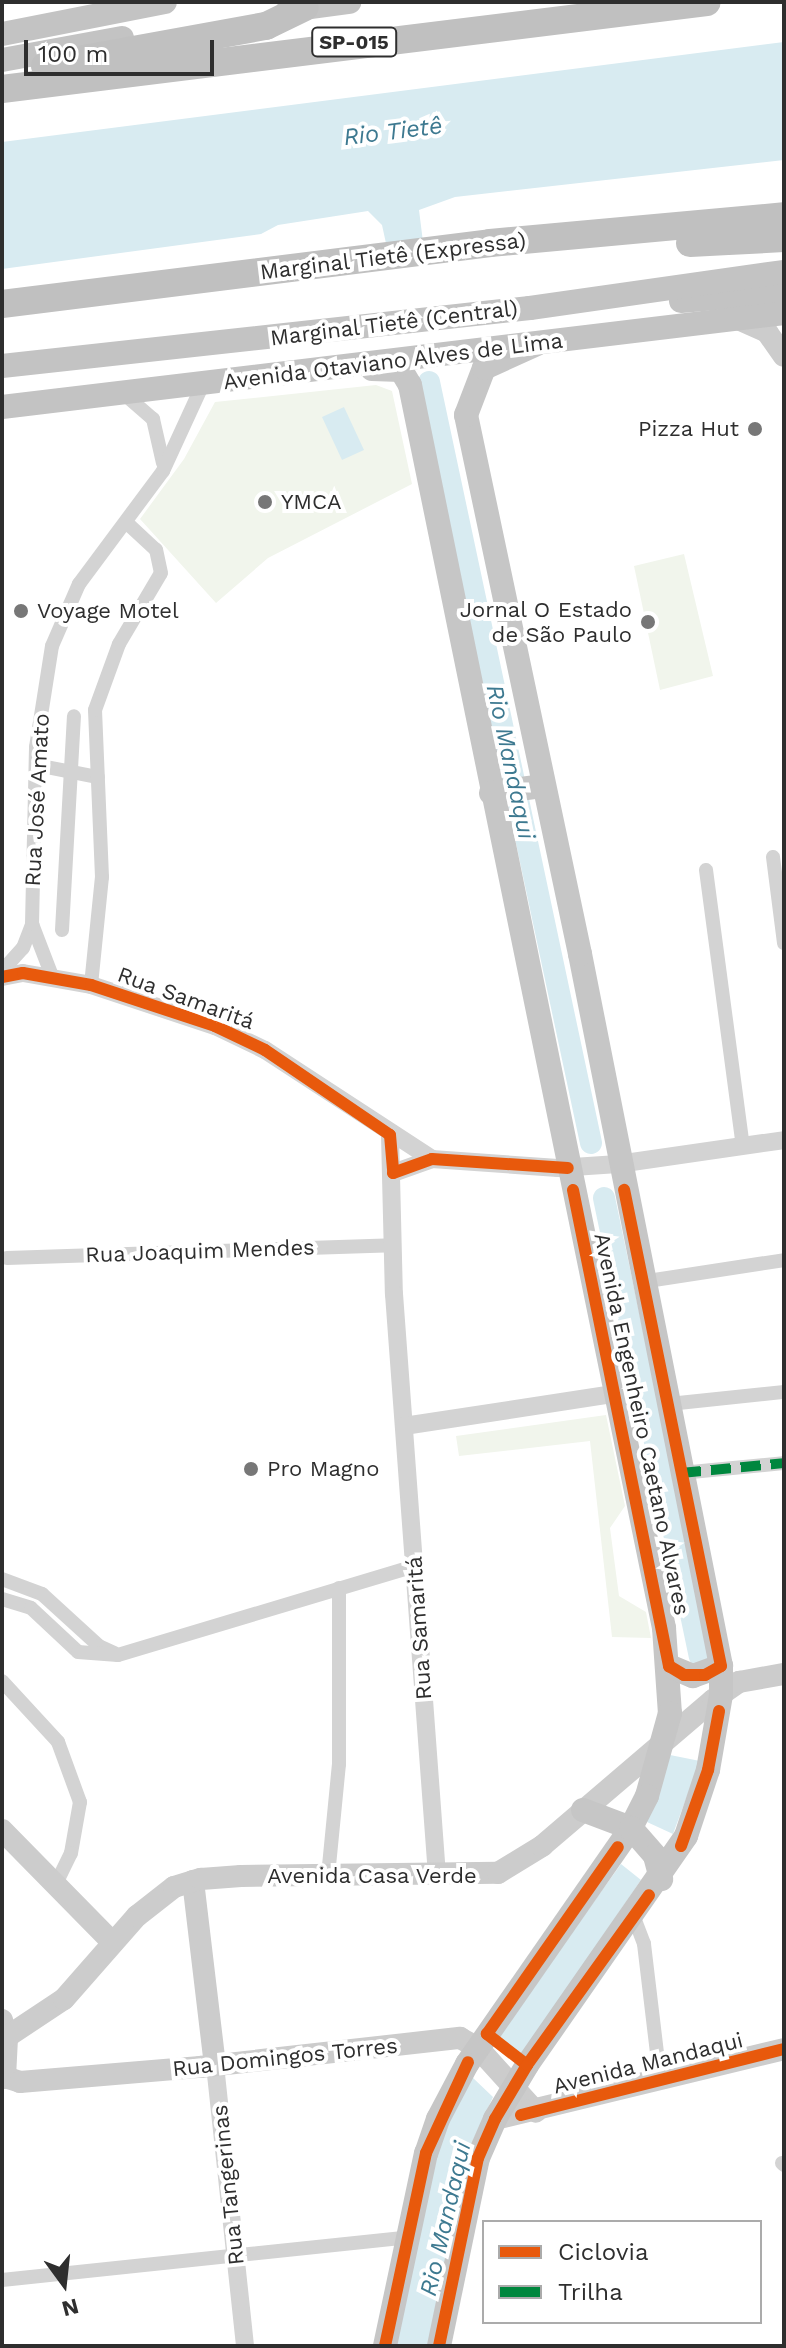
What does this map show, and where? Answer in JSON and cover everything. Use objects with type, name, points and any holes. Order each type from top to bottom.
[{"type":"highway","points":[[2,34],[165,2]]},
{"type":"highway","points":[[2,60],[349,2]]},
{"type":"highway","name":"SP-015","points":[[2,89],[707,2]]},
{"type":"highway","points":[[2,75],[266,26],[305,7]]},
{"type":"highway","name":"Marginal Tietê (Expressa)","points":[[7,305],[490,243],[784,216]]},
{"type":"highway","points":[[490,243],[516,251],[784,238]]},
{"type":"highway","name":"Marginal Tietê (Central)","points":[[2,366],[530,308],[784,272]]},
{"type":"highway","points":[[530,308],[784,292]]},
{"type":"highway","name":"Avenida Otaviano Alves de Lima","points":[[2,407],[784,313]]},
{"type":"main road","points":[[738,319],[767,332],[783,348]]},
{"type":"main road","name":"Avenida Engenheiro Caetano Alvares","points":[[439,2346],[478,2158],[513,2086],[661,1879],[686,1836],[700,1797],[721,1695],[721,1666],[669,1404],[641,1282],[466,415],[484,368],[537,344]]},
{"type":"main road","name":"Avenida Engenheiro Caetano Alvares","points":[[363,366],[401,370],[410,385],[669,1666],[665,1738],[631,1828],[478,2048],[438,2119],[385,2346]]},
{"type":"main road","points":[[491,793],[542,786]]},
{"type":"main road","points":[[669,1666],[693,1676],[721,1666]]},
{"type":"main road","name":"Avenida Casa Verde","points":[[4,2033],[64,1999],[158,1897],[193,1881],[498,1873],[542,1846],[665,1738],[721,1695],[748,1679],[784,1674]]},
{"type":"main road","points":[[583,1810],[631,1828],[655,1856],[661,1879]]},
{"type":"main road","points":[[2,1830],[113,1943]]},
{"type":"main road","name":"Rua Tangerinas","points":[[193,1881],[215,2065]]},
{"type":"main road","points":[[3,2078],[4,2033]]},
{"type":"main road","name":"Rua Domingos Torres","points":[[3,2078],[20,2082],[215,2065],[460,2038],[478,2048]]},
{"type":"main road","points":[[478,2048],[536,2112]]},
{"type":"main road","name":"Avenida Mandaqui","points":[[495,2119],[536,2112],[784,2049]]},
{"type":"street","name":"Rua José Amato","points":[[2,974],[23,948],[32,924],[36,765],[52,646],[79,584],[163,471],[203,384]]},
{"type":"street","points":[[123,393],[153,419],[163,445],[163,471]]},
{"type":"street","points":[[91,985],[102,877],[95,710],[103,678],[161,573],[156,550],[126,522]]},
{"type":"street","points":[[62,930],[68,771],[74,716]]},
{"type":"street","points":[[36,765],[98,777]]},
{"type":"street","points":[[773,857],[784,943]]},
{"type":"street","points":[[706,870],[743,1146]]},
{"type":"street","name":"Rua José Amato","points":[[32,924],[52,976]]},
{"type":"street","name":"Rua Samaritá","points":[[2,974],[52,976],[91,985],[215,1026],[265,1050],[390,1135],[404,1426],[437,1876]]},
{"type":"street","points":[[390,1135],[432,1159]]},
{"type":"street","points":[[393,1173],[432,1159],[568,1168],[618,1164],[784,1140]]},
{"type":"street","name":"Rua Joaquim Mendes","points":[[7,1258],[393,1245]]},
{"type":"street","points":[[641,1282],[784,1260]]},
{"type":"street","points":[[669,1404],[784,1392]]},
{"type":"street","points":[[404,1426],[614,1394]]},
{"type":"street","points":[[681,1473],[784,1463]]},
{"type":"street","points":[[2,1599],[31,1608],[78,1652],[118,1655],[414,1566]]},
{"type":"street","points":[[2,1579],[42,1594],[99,1646],[118,1655]]},
{"type":"street","points":[[328,1876],[339,1764],[339,1588]]},
{"type":"street","points":[[2,1681],[58,1742],[80,1802],[71,1853],[55,1886]]},
{"type":"street","points":[[633,1915],[644,1944],[660,2079]]},
{"type":"street","name":"Rua Tangerinas","points":[[215,2065],[245,2346]]},
{"type":"street","points":[[2,2280],[408,2237]]},
{"type":"shaded area","name":"YMCA","points":[[376,385],[392,391],[412,484],[268,558],[216,603],[140,519],[184,459],[215,402]]},
{"type":"shaded area","points":[[684,554],[713,676],[660,690],[634,566]]},
{"type":"shaded area","points":[[606,1415],[625,1506],[610,1528],[619,1596],[646,1612],[651,1638],[612,1637],[590,1441],[459,1456],[456,1436]]},
{"type":"water","name":"Rio Tietê","points":[[784,42],[784,160],[455,197],[419,210],[423,242],[387,248],[382,225],[368,211],[278,225],[261,234],[2,269],[2,142]]},
{"type":"water","points":[[344,407],[364,450],[342,460],[322,417]]},
{"type":"water","points":[[670,1755],[700,1761],[673,1834],[647,1822]]},
{"type":"water","points":[[621,1864],[641,1880],[521,2056],[495,2039]]},
{"type":"water","points":[[472,2077],[493,2097],[468,2151],[429,2346],[396,2346],[426,2187],[443,2135]]},
{"type":"waterway","name":"Rio Mandaqui","points":[[429,382],[591,1143]]},
{"type":"waterway","name":"Rio Mandaqui","points":[[604,1198],[700,1656]]},
{"type":"marked path","points":[[681,1473],[784,1463]]},
{"type":"cycle path","points":[[2,977],[23,973],[91,985],[215,1026],[265,1050],[390,1135],[393,1173],[432,1159],[568,1168]]},
{"type":"cycle path","points":[[573,1190],[669,1666],[684,1675],[705,1675],[721,1666],[624,1190]]},
{"type":"cycle path","points":[[681,1846],[708,1770],[719,1711]]},
{"type":"cycle path","points":[[527,2065],[487,2034],[618,1847]]},
{"type":"cycle path","points":[[439,2346],[478,2158],[495,2119],[527,2065],[649,1895]]},
{"type":"cycle path","points":[[521,2115],[784,2049]]},
{"type":"cycle path","points":[[385,2346],[426,2153],[468,2062]]},
{"type":"place","name":"Pizza Hut","points":[[755,429]]},
{"type":"place","name":"YMCA","points":[[265,502]]},
{"type":"place","name":"Voyage Motel","points":[[21,611]]},
{"type":"place","name":"Jornal O Estado de São Paulo","points":[[648,622]]},
{"type":"place","name":"Pro Magno","points":[[251,1469]]}]
